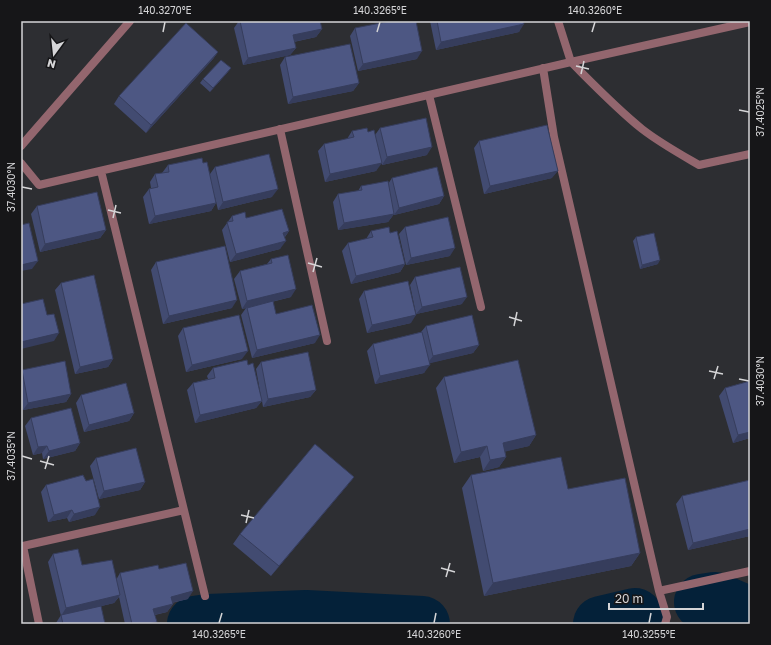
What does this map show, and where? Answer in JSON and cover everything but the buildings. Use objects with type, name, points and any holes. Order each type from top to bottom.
[{"type":"street","points":[[21,146],[130,21]]},
{"type":"street","points":[[558,21],[571,62],[643,130],[667,146],[699,164],[750,154]]},
{"type":"street","points":[[21,163],[39,185],[543,68],[750,22]]},
{"type":"street","points":[[543,68],[554,137],[666,617],[665,624]]},
{"type":"street","points":[[429,95],[481,307]]},
{"type":"street","points":[[280,129],[327,341]]},
{"type":"street","points":[[101,171],[205,596]]},
{"type":"street","points":[[39,624],[23,546],[184,510]]},
{"type":"street","points":[[659,591],[750,571]]},
{"type":"waterway","points":[[715,600],[750,597]]},
{"type":"waterway","points":[[702,602],[715,600],[750,615]]},
{"type":"waterway","points":[[601,624],[635,616]]},
{"type":"waterway","points":[[195,624],[208,622],[306,618],[422,624]]}]
